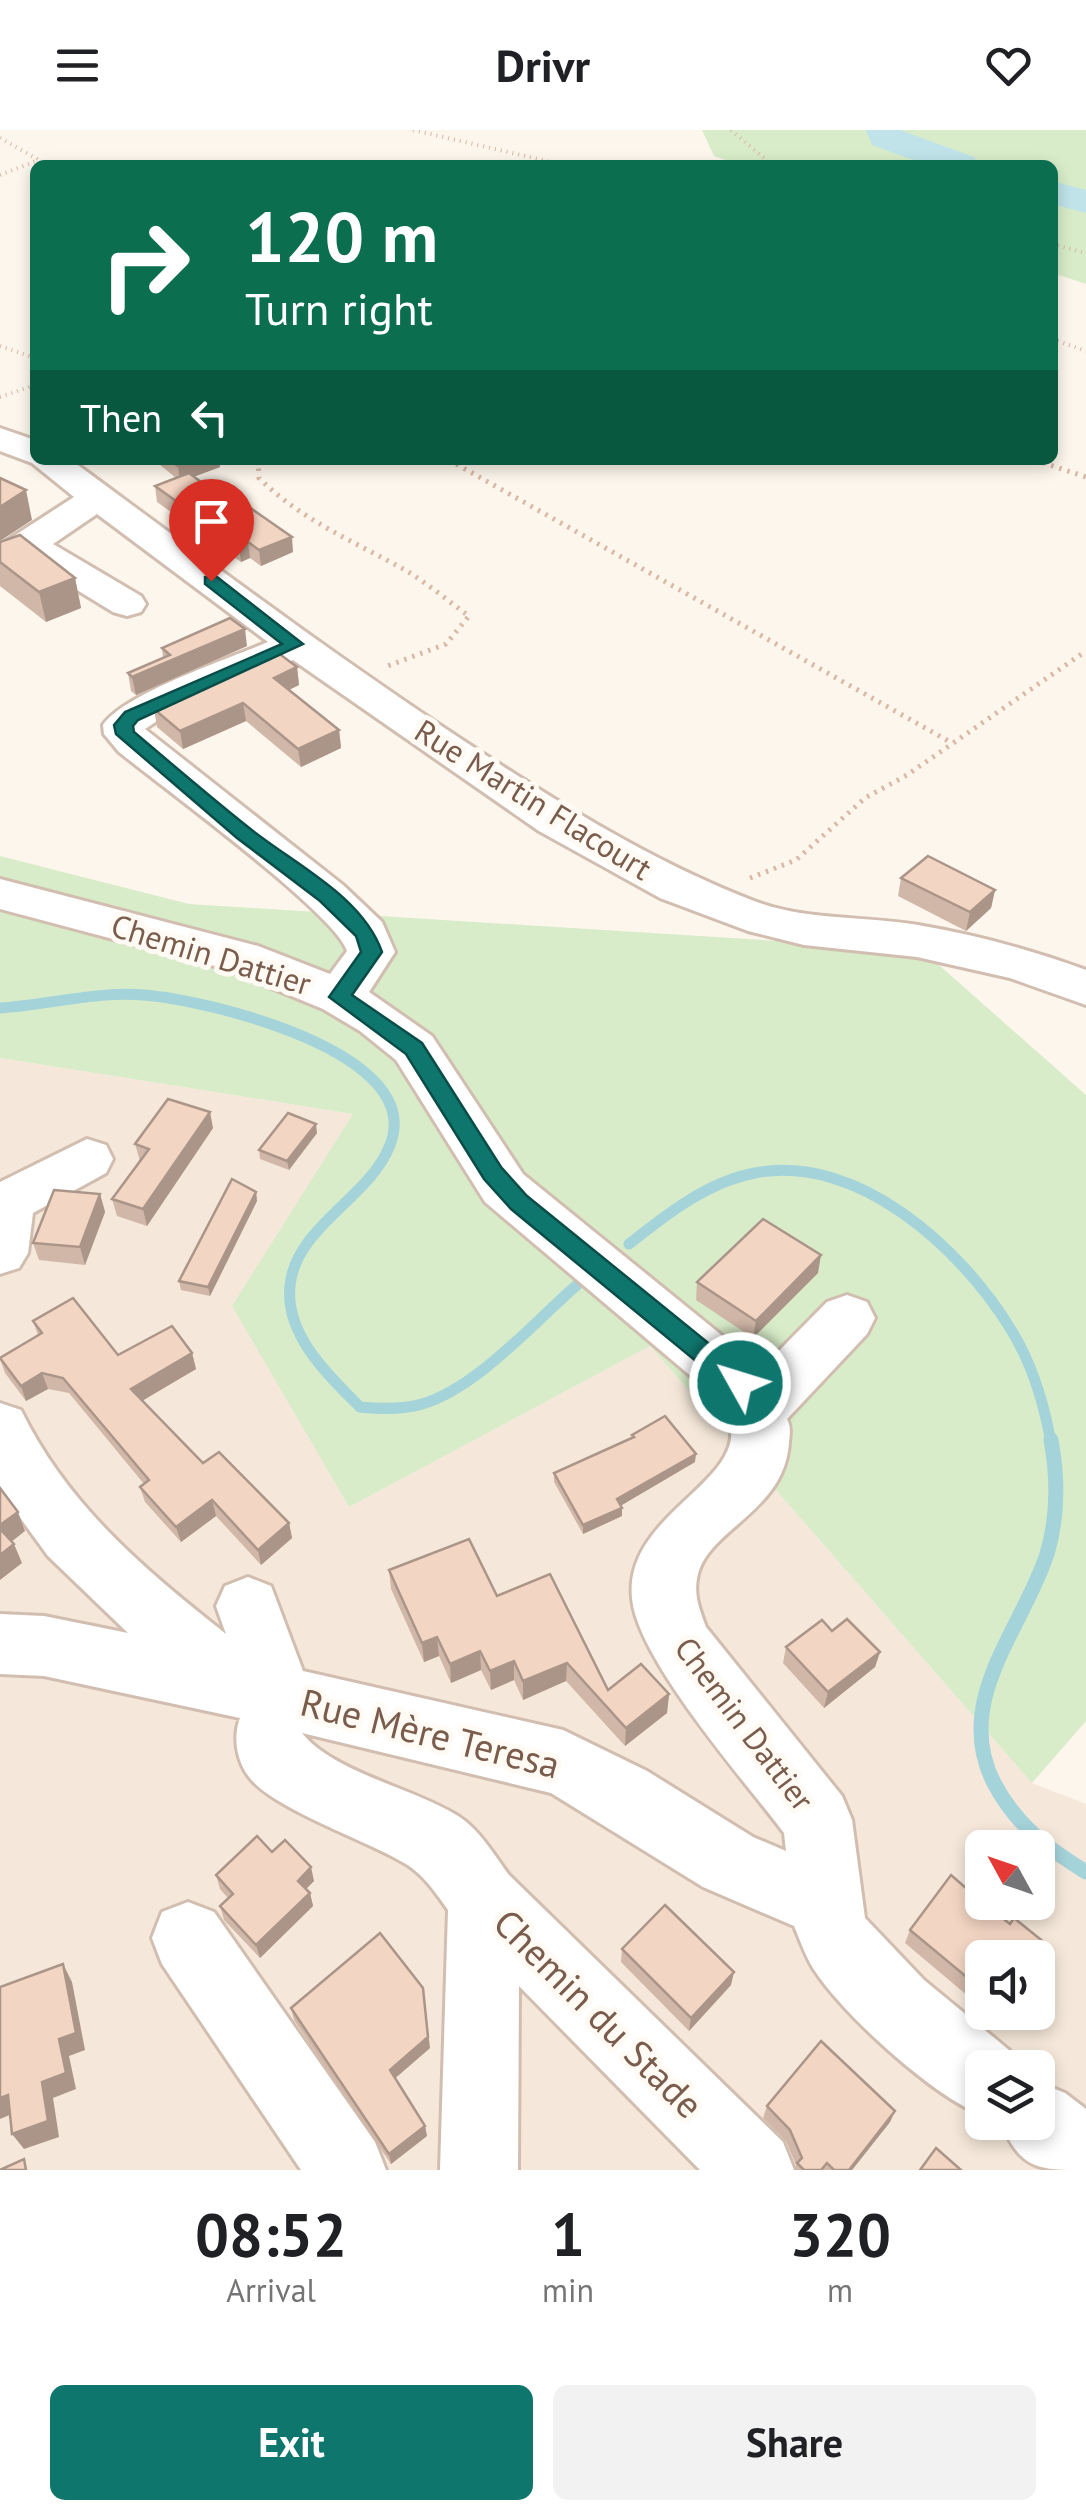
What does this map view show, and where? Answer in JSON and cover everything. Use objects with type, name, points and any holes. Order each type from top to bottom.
[{"type":"street","points":[[0,438],[30,451]]},
{"type":"street","name":"Rue Martin Flacourt","points":[[55,465],[346,681],[555,820],[676,887],[748,916],[804,929],[917,941],[1021,964],[1086,988]]},
{"type":"street","points":[[14,553],[100,496]]},
{"type":"street","points":[[14,553],[127,604]]},
{"type":"street","points":[[294,644],[145,710],[124,725],[125,734],[327,896],[365,933],[372,952],[340,997]]},
{"type":"street","name":"Chemin Dattier","points":[[0,894],[240,957],[340,997],[377,1019],[414,1048],[504,1188],[740,1383],[758,1409],[764,1444],[750,1477],[687,1532],[670,1558],[661,1590],[665,1618],[680,1644],[817,1820],[824,1852],[822,1888],[831,1930],[856,1965],[965,2061]]},
{"type":"street","points":[[0,1253],[8,1216],[1,1205],[87,1159]]},
{"type":"street","points":[[758,1409],[847,1318]]},
{"type":"street","points":[[0,1428],[26,1481],[96,1565],[261,1692]]},
{"type":"street","name":"Rue Mère Teresa","points":[[248,1606],[261,1692],[563,1763],[623,1794],[728,1862],[808,1896],[822,1888]]},
{"type":"street","points":[[0,1644],[44,1646],[261,1692]]},
{"type":"street","name":"Chemin du Stade","points":[[261,1692],[272,1754],[318,1785],[434,1842],[462,1868],[484,1900],[755,2170]]},
{"type":"street","name":"Chemin du Stade","points":[[479,2170],[484,1900]]},
{"type":"street","points":[[188,1938],[347,2170]]},
{"type":"street","points":[[1055,2133],[1086,2158]]},
{"type":"path","points":[[412,130],[542,160]]},
{"type":"path","points":[[732,130],[766,160]]},
{"type":"path","points":[[0,138],[36,160]]},
{"type":"path","points":[[0,175],[30,164]]},
{"type":"path","points":[[1058,246],[1086,254]]},
{"type":"path","points":[[1058,340],[1086,351]]},
{"type":"path","points":[[0,346],[30,356]]},
{"type":"path","points":[[0,397],[30,388]]},
{"type":"path","points":[[258,465],[259,478],[272,491],[332,532],[408,572],[469,616],[463,634],[440,648],[346,681]]},
{"type":"path","points":[[458,465],[952,744]]},
{"type":"path","points":[[1049,465],[1086,478]]},
{"type":"path","points":[[745,879],[796,860],[865,798],[952,744],[1086,650]]},
{"type":"shaded area","points":[[0,1058],[354,1114],[233,1306],[349,1507],[650,1346],[1032,1783],[1086,1804],[1086,2170],[0,2170]]},
{"type":"green space","points":[[702,130],[1086,130],[1086,284],[1058,275],[1058,160],[725,160],[714,156]]},
{"type":"green space","points":[[0,856],[189,904],[922,950],[1086,1095],[1086,1721],[1032,1783],[650,1346],[349,1507],[232,1306],[353,1114],[0,1058]]},
{"type":"building","points":[[189,473],[234,507],[249,507],[292,537],[259,550],[248,542],[239,546],[155,486]]},
{"type":"building","points":[[0,478],[26,490],[0,507]]},
{"type":"building","points":[[20,535],[75,578],[39,592],[0,562],[0,542]]},
{"type":"building","points":[[230,618],[245,629],[132,677],[128,673],[170,655],[162,648]]},
{"type":"building","points":[[277,652],[297,667],[274,678],[339,730],[298,749],[243,703],[180,731],[154,709]]},
{"type":"building","points":[[928,856],[995,890],[970,912],[901,878]]},
{"type":"building","points":[[168,1099],[210,1112],[143,1209],[112,1199],[149,1149],[135,1144]]},
{"type":"building","points":[[288,1113],[316,1124],[287,1161],[259,1150]]},
{"type":"building","points":[[232,1179],[256,1192],[208,1287],[179,1281]]},
{"type":"building","points":[[54,1190],[100,1194],[80,1247],[33,1243]]},
{"type":"building","points":[[763,1219],[821,1255],[756,1321],[697,1282]]},
{"type":"building","points":[[73,1298],[118,1355],[172,1326],[192,1353],[131,1389],[203,1463],[219,1452],[289,1523],[258,1550],[212,1500],[176,1527],[140,1487],[149,1480],[63,1378],[42,1373],[21,1386],[0,1358],[42,1333],[33,1321]]},
{"type":"building","points":[[665,1416],[696,1454],[617,1499],[622,1508],[583,1525],[554,1473],[634,1437]]},
{"type":"building","points":[[0,1488],[18,1512],[0,1525]]},
{"type":"building","points":[[0,1529],[14,1544],[0,1555]]},
{"type":"building","points":[[469,1539],[497,1596],[550,1574],[608,1690],[641,1664],[669,1694],[626,1728],[567,1663],[523,1681],[514,1661],[490,1671],[480,1651],[450,1664],[437,1637],[422,1643],[389,1570]]},
{"type":"building","points":[[847,1619],[880,1652],[828,1692],[786,1647],[822,1620],[832,1631]]},
{"type":"building","points":[[257,1836],[272,1852],[285,1840],[311,1867],[298,1881],[310,1893],[256,1945],[220,1906],[233,1894],[216,1875]]},
{"type":"building","points":[[951,1875],[965,1887],[965,1920],[1005,1920],[1010,1924],[1016,1920],[1041,1940],[965,1940],[965,1976],[910,1930]]},
{"type":"building","points":[[665,1905],[734,1972],[691,2018],[622,1949]]},
{"type":"building","points":[[380,1933],[423,1988],[428,2037],[390,2070],[425,2126],[389,2154],[291,2008]]},
{"type":"building","points":[[63,1964],[76,2033],[59,2039],[66,2073],[42,2082],[48,2121],[12,2134],[8,2095],[0,2098],[0,1987]]},
{"type":"building","points":[[821,2041],[895,2111],[849,2170],[834,2170],[827,2163],[821,2170],[804,2170],[797,2163],[802,2158],[790,2130],[767,2106]]},
{"type":"building","points":[[936,2148],[961,2170],[920,2170]]},
{"type":"building","points":[[24,2159],[26,2170],[0,2170]]},
{"type":"waterway","points":[[883,130],[884,138],[947,160]]},
{"type":"waterway","points":[[1058,194],[1086,202]]},
{"type":"waterway","points":[[0,1008],[108,995],[174,999],[259,1020],[304,1037],[345,1058],[376,1083],[393,1112],[390,1145],[367,1181],[305,1247],[290,1286],[294,1321],[311,1353],[360,1407],[407,1407],[443,1396],[484,1369],[577,1285]]},
{"type":"waterway","points":[[629,1244],[704,1192],[755,1173],[793,1171],[831,1178],[868,1192],[935,1239],[989,1298],[1018,1341],[1031,1369],[1051,1443]]},
{"type":"waterway","points":[[1051,1440],[1056,1497],[1051,1540],[1036,1582],[995,1666],[981,1723],[983,1753],[994,1783],[1022,1823],[1086,1872]]},
{"type":"route","points":[[211,581],[294,644],[132,716],[124,725],[125,734],[244,834],[327,896],[365,933],[372,952],[340,997],[414,1048],[492,1173],[519,1203],[740,1383]]}]
